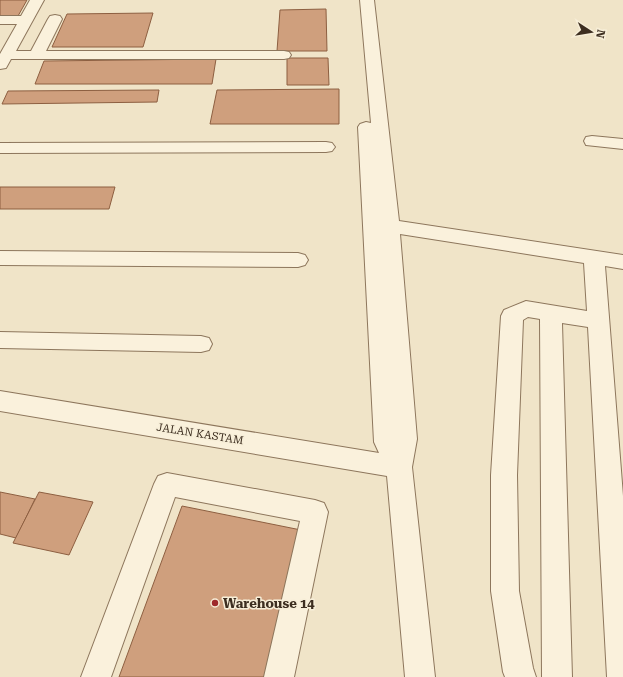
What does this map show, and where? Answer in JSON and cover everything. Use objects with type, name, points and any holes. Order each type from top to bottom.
[{"type":"street","points":[[2,62],[38,0]]},
{"type":"street","points":[[355,0],[373,125]]},
{"type":"street","points":[[367,0],[373,125],[380,225],[386,442],[399,468],[420,677]]},
{"type":"street","points":[[36,55],[55,19]]},
{"type":"street","points":[[0,20],[25,20]]},
{"type":"street","points":[[2,62],[36,55],[284,55]]},
{"type":"street","points":[[592,141],[623,144]]},
{"type":"street","points":[[0,148],[326,147]]},
{"type":"street","points":[[380,225],[623,262]]},
{"type":"street","points":[[594,257],[622,677]]},
{"type":"street","points":[[0,258],[298,260]]},
{"type":"street","points":[[521,677],[518,672],[505,591],[504,475],[512,316],[526,309],[598,321]]},
{"type":"street","points":[[551,313],[557,677]]},
{"type":"street","points":[[0,340],[200,344]]},
{"type":"street","name":"JALAN KASTAM","points":[[0,401],[399,468]]},
{"type":"street","points":[[96,677],[167,484],[315,512],[279,677]]},
{"type":"building","points":[[0,0],[27,0],[18,16],[0,16]]},
{"type":"building","points":[[326,9],[327,51],[277,51],[280,10]]},
{"type":"building","points":[[153,13],[143,47],[52,47],[67,14]]},
{"type":"building","points":[[287,58],[328,58],[329,85],[287,85]]},
{"type":"building","points":[[216,59],[212,84],[35,84],[44,61]]},
{"type":"building","points":[[339,89],[339,124],[210,124],[217,90]]},
{"type":"building","points":[[159,90],[157,102],[2,104],[8,91]]},
{"type":"building","points":[[0,187],[115,187],[109,209],[0,209]]},
{"type":"building","points":[[0,492],[35,499],[16,538],[0,534]]},
{"type":"building","points":[[39,492],[93,502],[69,555],[13,543]]},
{"type":"building","name":"Warehouse 14","points":[[182,506],[301,530],[265,677],[119,677]]},
{"type":"place","name":"Warehouse 14","points":[[215,603]]}]
